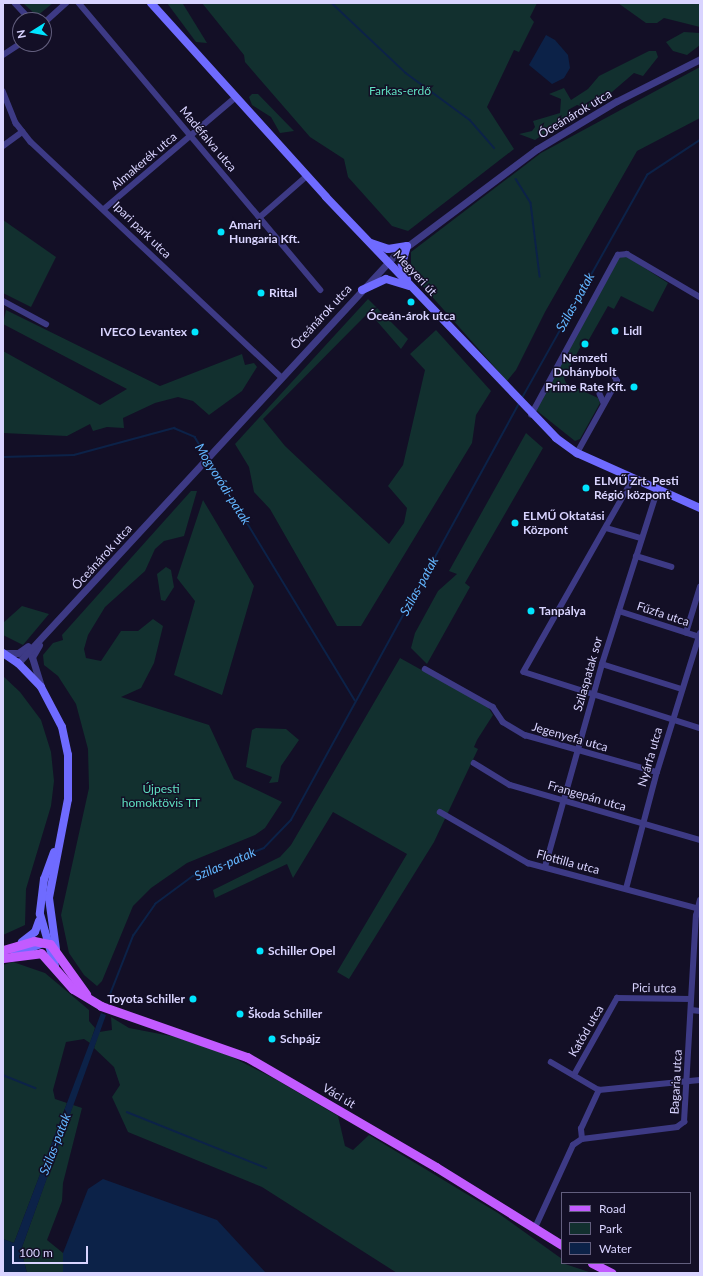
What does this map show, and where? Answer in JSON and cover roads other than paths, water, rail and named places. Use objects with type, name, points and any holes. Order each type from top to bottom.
[{"type":"main road","name":"Megyeri út","points":[[151,3],[235,98],[529,413],[577,453],[700,508]]},
{"type":"main road","points":[[366,239],[386,248],[407,246],[402,268],[411,286]]},
{"type":"main road","points":[[362,290],[386,279],[411,286]]},
{"type":"main road","points":[[3,653],[18,663],[41,687],[62,727],[68,755],[68,800],[57,846],[49,898],[52,931],[56,949]]},
{"type":"main road","points":[[15,950],[35,932],[40,914],[44,879],[57,846]]},
{"type":"main road","points":[[40,914],[46,942],[55,967]]},
{"type":"main road","points":[[46,942],[52,931]]},
{"type":"main road","name":"Váci út","points":[[3,958],[15,950],[46,942],[56,949],[89,998]]},
{"type":"main road","name":"Váci út","points":[[3,950],[41,953],[73,989],[100,1006],[113,1012],[247,1058],[561,1244]]},
{"type":"main road","points":[[594,1264],[612,1273]]},
{"type":"street","points":[[15,3],[23,12]]},
{"type":"street","points":[[52,16],[66,3]]},
{"type":"street","name":"Madéfalva utca","points":[[79,3],[321,290]]},
{"type":"street","points":[[3,55],[12,49]]},
{"type":"street","name":"Óceánárok utca","points":[[18,663],[280,376],[388,262],[502,173],[555,138],[700,59]]},
{"type":"street","name":"Ipari park utca","points":[[3,91],[22,132],[280,376]]},
{"type":"street","name":"Almakerék utca","points":[[104,209],[235,98]]},
{"type":"street","points":[[3,146],[22,132]]},
{"type":"street","points":[[260,217],[307,176]]},
{"type":"street","points":[[529,413],[618,255],[627,254],[700,297]]},
{"type":"street","points":[[3,301],[46,324]]},
{"type":"street","points":[[577,453],[617,381],[612,373]]},
{"type":"street","points":[[600,394],[604,403]]},
{"type":"street","points":[[634,478],[524,672],[593,696],[700,728]]},
{"type":"street","name":"Szilaspatak sor","points":[[545,867],[602,664],[658,488]]},
{"type":"street","points":[[606,528],[642,538]]},
{"type":"street","points":[[636,556],[671,567]]},
{"type":"street","points":[[686,633],[700,587]]},
{"type":"street","name":"Fűzfa utca","points":[[619,611],[686,633],[700,636]]},
{"type":"street","points":[[3,653],[24,651],[43,636]]},
{"type":"street","points":[[41,687],[32,657],[43,636]]},
{"type":"street","name":"Nyárfa utca","points":[[626,889],[672,720],[700,636]]},
{"type":"street","points":[[602,664],[682,689]]},
{"type":"street","name":"Jegenyefa utca","points":[[425,669],[493,707],[503,722],[525,736],[657,772]]},
{"type":"street","name":"Frangepán utca","points":[[474,763],[510,785],[700,840]]},
{"type":"street","name":"Flottilla utca","points":[[440,812],[528,863],[699,909]]},
{"type":"street","name":"Bagaria utca","points":[[582,1139],[681,1125],[687,1082],[693,960],[700,900]]},
{"type":"street","points":[[693,960],[700,960]]},
{"type":"street","name":"Pici utca","points":[[617,998],[691,999]]},
{"type":"street","name":"Katód utca","points":[[574,1075],[617,998]]},
{"type":"street","points":[[690,1010],[700,1010]]},
{"type":"street","points":[[551,1062],[599,1090],[700,1080]]},
{"type":"street","points":[[535,1228],[573,1145],[582,1139],[581,1129],[599,1090]]},
{"type":"water","points":[[546,35],[555,40],[568,55],[570,68],[564,78],[552,84],[529,65]]},
{"type":"water","points":[[101,1013],[106,1015],[21,1250],[27,1273],[3,1273],[3,1239],[14,1243]]},
{"type":"water","points":[[103,1179],[217,1220],[266,1273],[63,1273],[63,1253],[88,1189]]},
{"type":"waterway","points":[[332,3],[406,73],[470,120],[494,148]]},
{"type":"waterway","name":"Szilas-patak","points":[[522,398],[647,175],[700,140]]},
{"type":"waterway","points":[[516,179],[531,203],[540,276]]},
{"type":"waterway","name":"Szilas-patak","points":[[109,997],[133,936],[155,904],[193,876],[264,848],[291,820],[519,403]]},
{"type":"waterway","name":"Mogyoródi-patak","points":[[3,457],[74,455],[174,428],[195,437],[206,455]]},
{"type":"waterway","name":"Mogyoródi-patak","points":[[209,460],[355,700]]},
{"type":"waterway","points":[[3,1075],[35,1088]]},
{"type":"waterway","points":[[127,1112],[266,1168]]},
{"type":"place","name":"Amari Hungaria Kft.","points":[[221,232]]},
{"type":"place","name":"Rittal","points":[[261,293]]},
{"type":"place","name":"Óceán-árok utca","points":[[411,302]]},
{"type":"place","name":"Lidl","points":[[615,331]]},
{"type":"place","name":"IVECO Levantex","points":[[195,332]]},
{"type":"place","name":"Nemzeti Dohánybolt","points":[[585,344]]},
{"type":"place","name":"Prime Rate Kft.","points":[[634,387]]},
{"type":"place","name":"ELMŰ Zrt. Pesti Régió központ","points":[[586,488]]},
{"type":"place","name":"ELMŰ Oktatási Központ","points":[[515,523]]},
{"type":"place","name":"Tanpálya","points":[[531,611]]},
{"type":"place","name":"Schiller Opel","points":[[260,951]]},
{"type":"place","name":"Toyota Schiller","points":[[193,999]]},
{"type":"place","name":"Škoda Schiller","points":[[240,1014]]},
{"type":"place","name":"Schpájz","points":[[272,1039]]},
{"type":"park label","name":"Farkas-erdő","points":[[400,91]]},
{"type":"park label","name":"Újpesti homoktövis TT","points":[[161,796]]}]
